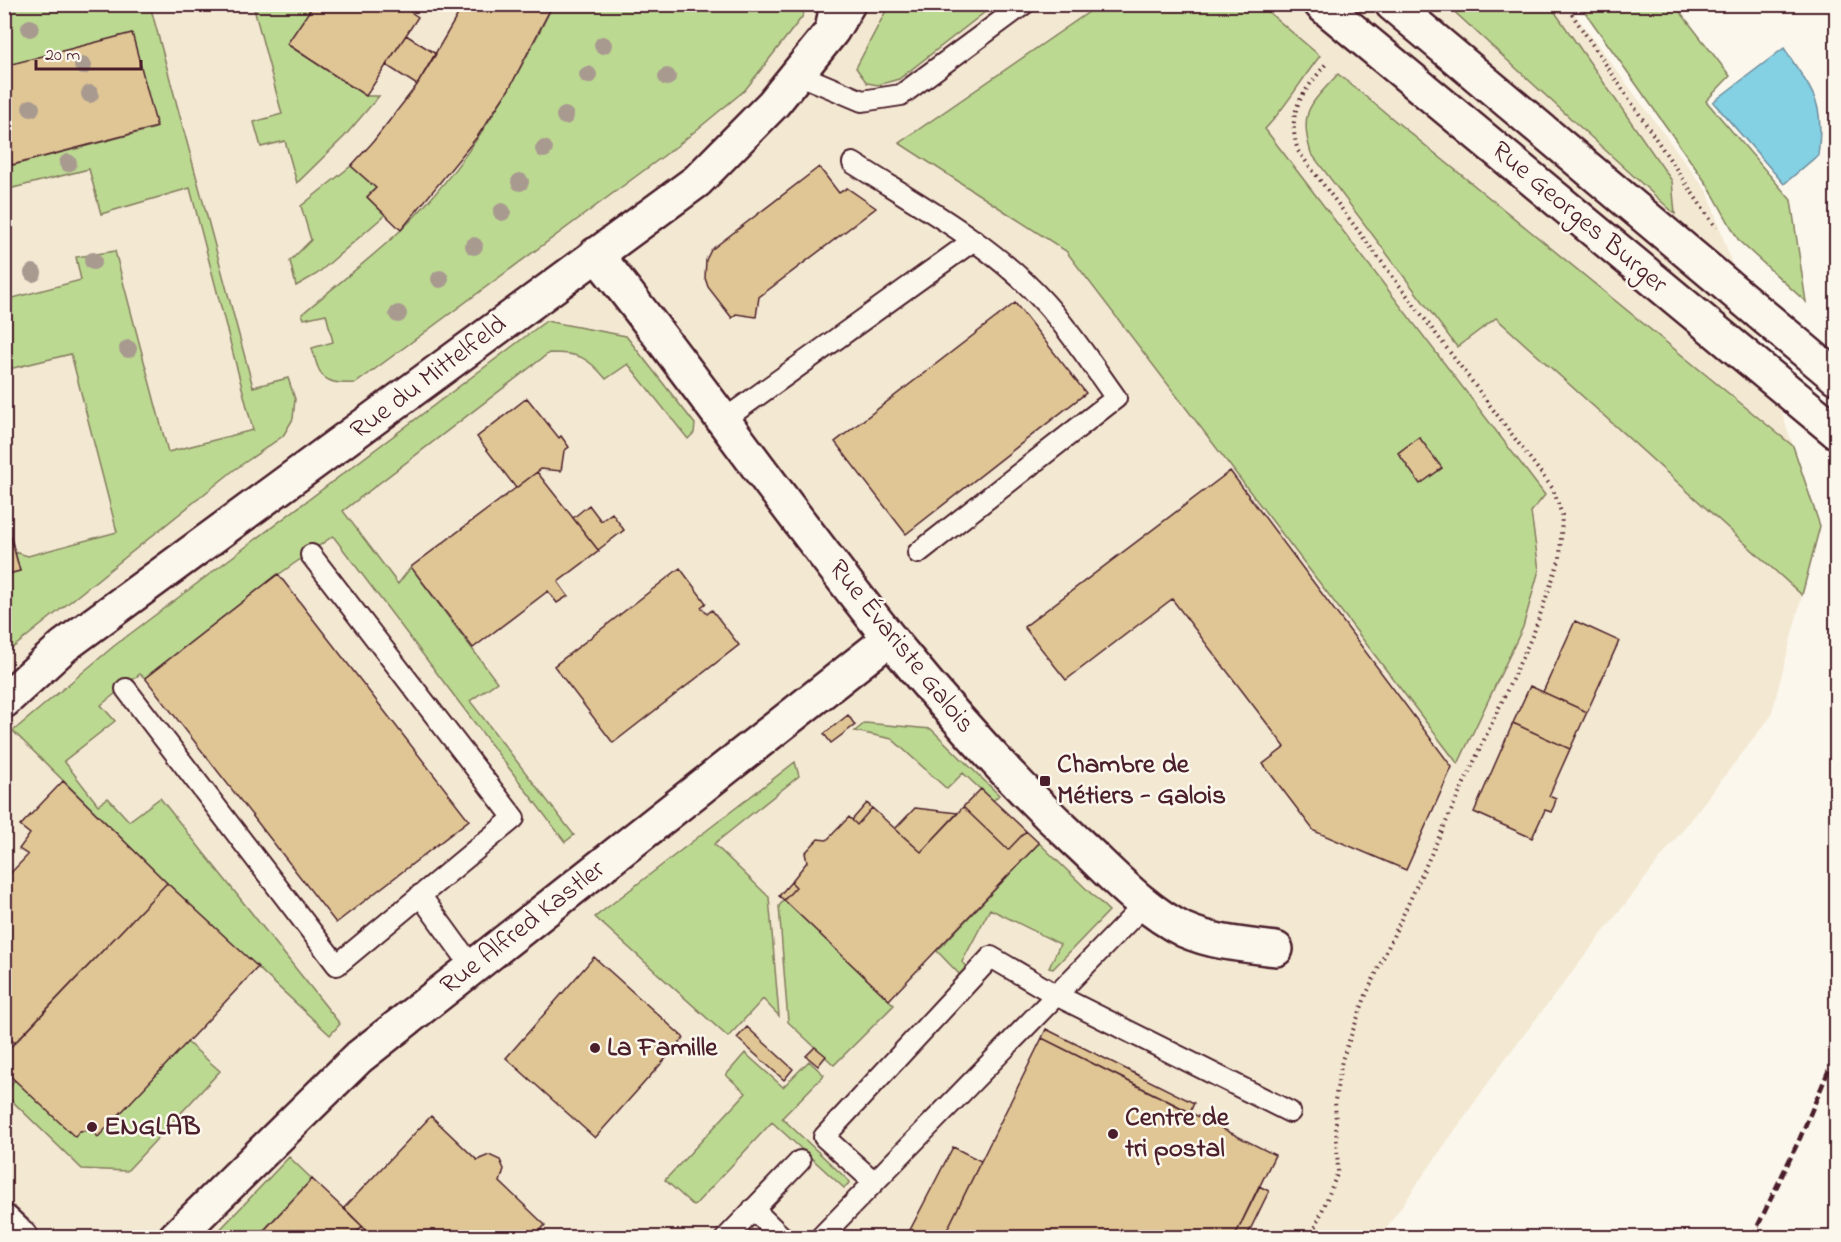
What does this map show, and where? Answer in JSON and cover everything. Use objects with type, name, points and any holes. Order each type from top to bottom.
[{"type":"street","name":"Rue Georges Burger","points":[[1321,4],[1836,431]]},
{"type":"street","name":"Rue Georges Burger","points":[[1392,4],[1836,377]]},
{"type":"street","name":"Rue du Mittelfeld","points":[[4,701],[64,646],[696,181],[773,104],[798,74],[839,13]]},
{"type":"street","name":"Rue Évariste Galois","points":[[596,254],[725,419],[889,639],[975,739],[1048,814],[1144,904],[1182,929],[1215,942],[1276,949]]},
{"type":"street","name":"Rue Alfred Kastler","points":[[176,1238],[359,1057],[889,639]]},
{"type":"street","points":[[4,1222],[21,1238]]},
{"type":"lane","points":[[798,74],[862,101],[901,95],[1024,4]]},
{"type":"lane","points":[[853,163],[974,240],[1045,303],[1116,398],[918,553]]},
{"type":"lane","points":[[725,419],[974,240]]},
{"type":"lane","points":[[126,689],[337,964],[514,818],[311,555]]},
{"type":"lane","points":[[420,895],[473,968]]},
{"type":"lane","points":[[820,1238],[1144,904]]},
{"type":"lane","points":[[874,1182],[824,1137],[991,957],[1056,995],[1290,1112]]},
{"type":"lane","points":[[726,1238],[800,1161]]},
{"type":"lane","points":[[753,1209],[783,1238]]},
{"type":"path","points":[[1565,4],[1718,231]]},
{"type":"path","points":[[1311,1238],[1338,1172],[1335,1100],[1342,1060],[1366,995],[1534,632],[1560,558],[1563,515],[1553,489],[1299,151],[1293,132],[1294,111],[1301,96],[1328,61]]},
{"type":"shaded area","points":[[5,5],[1568,5],[1708,193],[1820,526],[1771,716],[1505,1059],[1380,1237],[5,1238]]},
{"type":"green space","points":[[5,5],[150,5],[253,387],[288,378],[295,399],[293,419],[283,436],[234,470],[5,654],[5,575],[20,571],[15,552],[28,556],[117,532],[71,354],[5,370],[5,300],[81,280],[76,257],[115,251],[168,452],[253,430],[190,188],[101,214],[89,169],[5,190],[4,135],[13,165],[156,128],[132,34],[5,66]]},
{"type":"green space","points":[[253,5],[314,5],[288,45],[366,96],[379,96],[344,137],[297,183],[285,141],[261,147],[254,122],[282,114]]},
{"type":"green space","points":[[553,5],[807,5],[802,17],[745,90],[677,146],[356,383],[336,383],[325,378],[312,348],[333,342],[326,314],[304,319],[302,314],[400,231],[446,180],[467,153],[505,95]]},
{"type":"green space","points":[[889,5],[994,5],[899,79],[878,85],[867,83],[856,68]]},
{"type":"green space","points":[[1099,5],[1260,5],[1320,56],[1265,129],[1545,495],[1531,512],[1539,570],[1523,627],[1458,764],[1066,251],[899,143]]},
{"type":"green space","points":[[1447,5],[1550,5],[1672,181],[1675,214]]},
{"type":"green space","points":[[1580,5],[1675,5],[1730,76],[1706,101],[1791,200],[1806,302],[1739,241],[1709,187]]},
{"type":"green space","points":[[1338,74],[1793,446],[1820,526],[1802,595],[1496,318],[1457,347],[1311,153],[1307,139],[1307,117],[1314,101]]},
{"type":"green space","points":[[351,166],[376,188],[367,197],[385,215],[317,274],[296,286],[290,261],[311,240],[301,206]]},
{"type":"green space","points":[[546,321],[626,336],[695,424],[694,433],[688,439],[628,364],[606,379],[593,365],[581,357],[549,353],[343,511],[398,584],[411,567],[497,682],[470,701],[574,835],[565,842],[333,536],[278,575],[145,678],[140,674],[101,705],[115,721],[64,761],[98,805],[108,798],[129,821],[160,798],[340,1024],[330,1035],[167,883],[13,731],[114,646]]},
{"type":"green space","points":[[865,723],[931,729],[999,795],[993,801],[963,773],[947,789],[892,739],[855,731]]},
{"type":"green space","points":[[795,762],[799,776],[714,844],[769,897],[779,1016],[763,999],[728,1037],[595,917]]},
{"type":"green space","points":[[1039,843],[1109,911],[1053,969],[1049,968],[1060,944],[990,909],[962,962],[968,967],[960,975],[937,951]]},
{"type":"green space","points":[[784,900],[894,1005],[834,1065],[788,1022],[779,906]]},
{"type":"green space","points":[[187,1042],[220,1071],[127,1171],[82,1169],[6,1095],[14,1080],[80,1131],[91,1130],[98,1136]]},
{"type":"green space","points":[[745,1053],[783,1087],[809,1061],[824,1075],[782,1118],[850,1182],[844,1188],[772,1122],[694,1206],[665,1180],[746,1093],[726,1075]]},
{"type":"green space","points":[[289,1157],[312,1179],[257,1237],[212,1238]]},
{"type":"water","points":[[1784,48],[1814,98],[1820,121],[1820,136],[1818,155],[1784,184],[1713,102]]},
{"type":"building","points":[[314,4],[399,4],[418,17],[366,96],[287,44]]},
{"type":"building","points":[[464,4],[553,4],[509,89],[477,137],[401,230],[367,197],[376,188],[351,166],[417,85]]},
{"type":"building","points":[[132,33],[157,127],[12,165],[4,135],[4,66]]},
{"type":"building","points":[[406,35],[436,54],[417,85],[386,65]]},
{"type":"building","points":[[4,135],[11,159],[4,161]]},
{"type":"building","points":[[819,167],[839,193],[847,188],[876,208],[759,297],[756,317],[736,314],[732,318],[708,287],[705,278],[706,260],[711,250]]},
{"type":"building","points":[[1015,303],[1086,393],[906,534],[835,442]]},
{"type":"building","points":[[527,398],[569,447],[564,451],[561,471],[541,469],[516,488],[477,437]]},
{"type":"building","points":[[1419,437],[1442,468],[1420,484],[1398,453]]},
{"type":"building","points":[[1230,471],[1452,767],[1406,870],[1314,831],[1263,764],[1285,747],[1172,599],[1066,680],[1024,627]]},
{"type":"building","points":[[537,472],[599,551],[558,582],[568,596],[557,603],[548,591],[473,648],[411,567]]},
{"type":"building","points":[[589,505],[601,521],[612,513],[624,530],[598,550],[573,518]]},
{"type":"building","points":[[4,512],[20,571],[4,575]]},
{"type":"building","points":[[680,568],[706,603],[701,607],[707,614],[712,610],[739,645],[613,743],[554,666]]},
{"type":"building","points":[[278,574],[469,820],[336,923],[145,678]]},
{"type":"building","points":[[1575,621],[1619,641],[1587,712],[1543,692]]},
{"type":"building","points":[[1530,686],[1587,712],[1570,749],[1513,723]]},
{"type":"building","points":[[848,715],[855,725],[831,743],[824,734]]},
{"type":"building","points":[[1513,723],[1570,749],[1549,796],[1556,799],[1554,806],[1551,812],[1545,810],[1532,838],[1474,812]]},
{"type":"building","points":[[63,781],[167,883],[15,1043],[4,1033],[4,896],[11,889],[4,884],[4,880],[28,855],[19,849],[30,834],[20,826]]},
{"type":"building","points":[[981,789],[1026,831],[1008,850],[963,807]]},
{"type":"building","points":[[867,803],[872,808],[857,825],[852,820]]},
{"type":"building","points":[[963,807],[1008,850],[1026,831],[1039,843],[889,1000],[784,900],[796,887],[791,882],[807,862],[805,853],[818,839],[827,840],[849,817],[857,825],[872,808],[921,852]]},
{"type":"building","points":[[915,808],[958,813],[921,852],[895,829]]},
{"type":"building","points":[[791,882],[796,887],[784,900],[779,896]]},
{"type":"building","points":[[167,883],[258,967],[98,1137],[91,1130],[80,1131],[75,1137],[4,1070],[4,1054]]},
{"type":"building","name":"La Famille","points":[[594,957],[684,1038],[595,1138],[506,1058]]},
{"type":"building","points":[[747,1027],[793,1069],[784,1080],[737,1038]]},
{"type":"building","points":[[1046,1029],[1194,1103],[1190,1112],[1042,1038]]},
{"type":"building","name":"Centre de tri postal","points":[[1042,1038],[1275,1155],[1234,1238],[943,1238]]},
{"type":"building","points":[[815,1047],[826,1056],[818,1066],[806,1056]]},
{"type":"building","points":[[431,1116],[477,1160],[489,1155],[500,1160],[504,1169],[500,1182],[545,1225],[534,1238],[374,1238],[344,1208]]},
{"type":"building","points":[[953,1147],[981,1161],[943,1238],[919,1238],[909,1232]]},
{"type":"building","points":[[312,1179],[362,1226],[352,1238],[257,1238]]},
{"type":"building","points":[[1259,1186],[1269,1191],[1246,1238],[1234,1238]]},
{"type":"building","points":[[362,1226],[374,1238],[352,1238]]},
{"type":"railway","points":[[1752,1238],[1800,1138],[1836,1053]]},
{"type":"place","name":"Chambre de Métiers - Galois","points":[[1045,781]]},
{"type":"place","name":"La Famille","points":[[595,1048]]},
{"type":"place","name":"ENGLAB","points":[[92,1127]]},
{"type":"place","name":"Centre de tri postal","points":[[1113,1134]]}]
